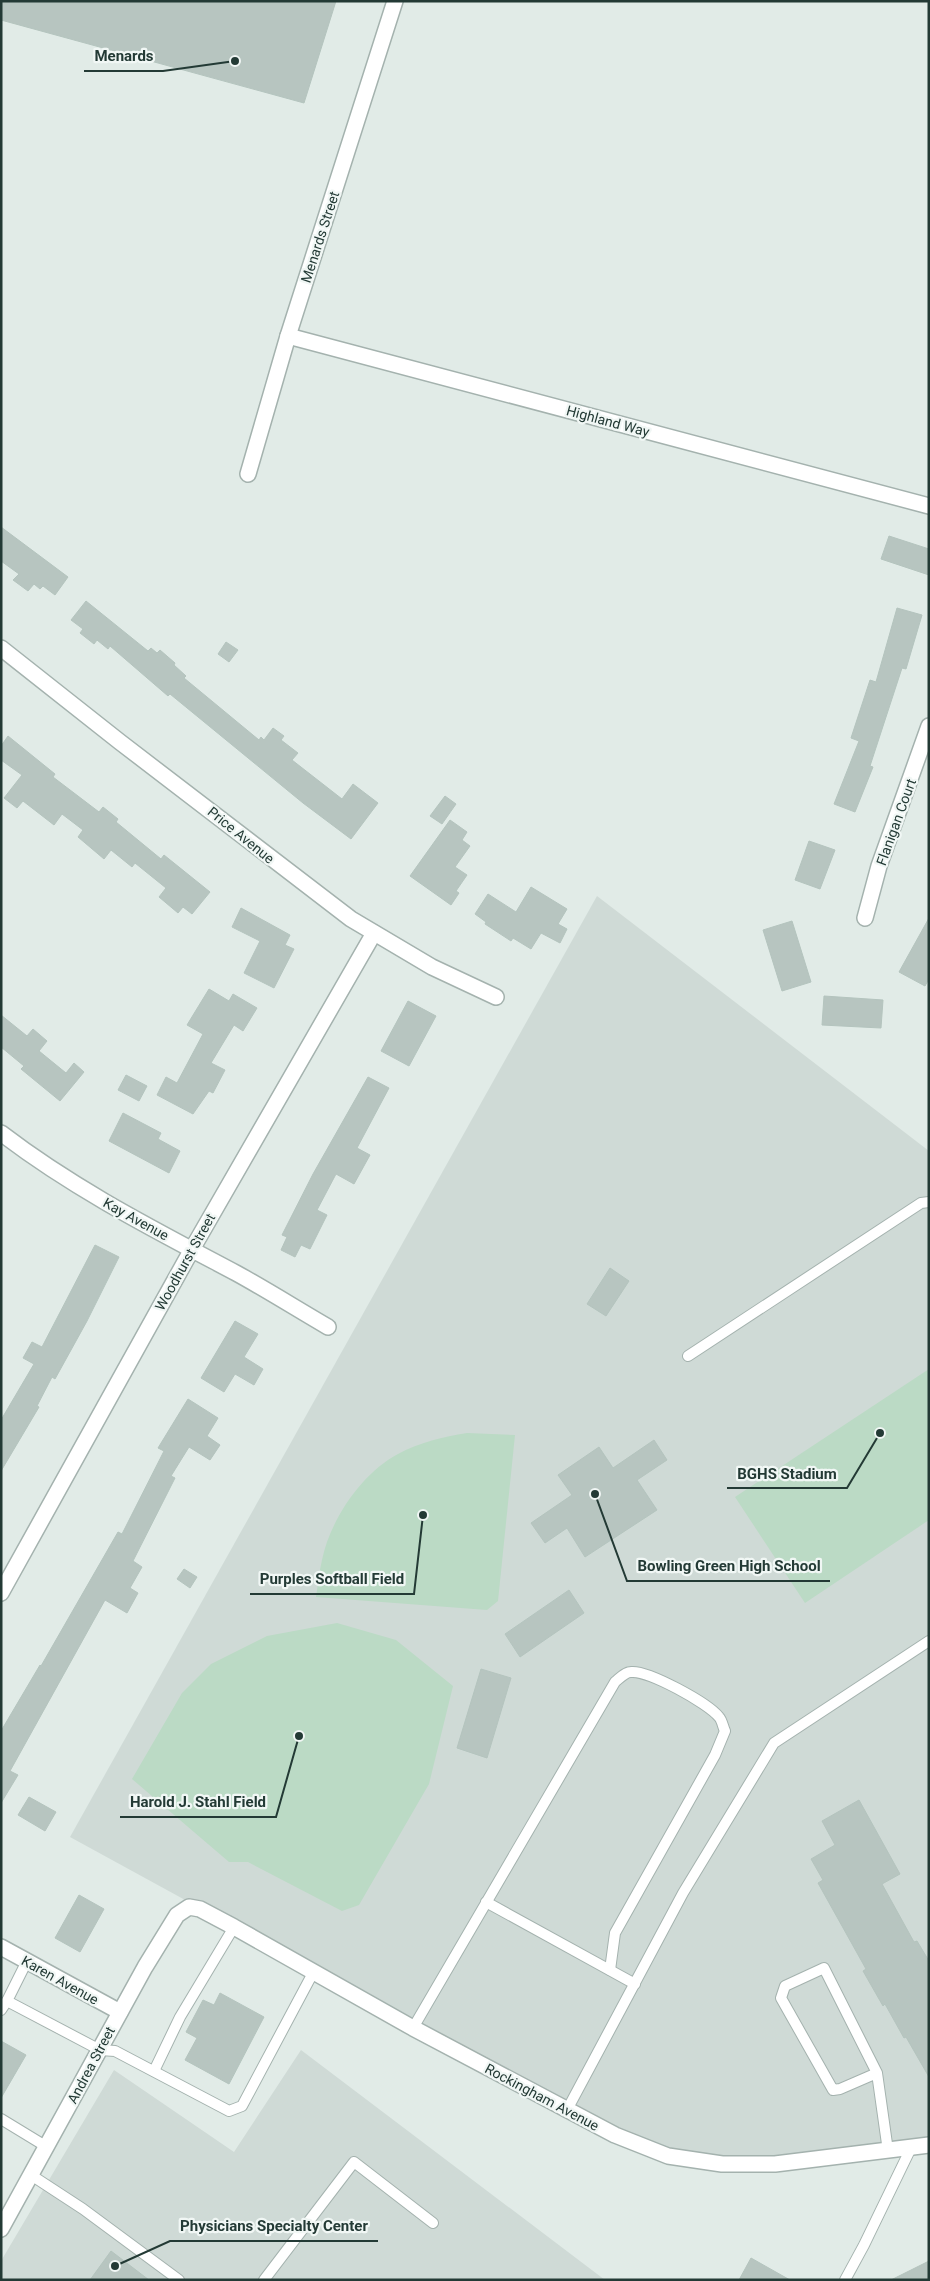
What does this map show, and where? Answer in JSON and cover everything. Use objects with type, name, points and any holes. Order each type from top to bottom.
[{"type":"street","name":"Menards Street","points":[[248,474],[288,336],[396,1]]},
{"type":"street","name":"Highland Way","points":[[288,336],[929,506]]},
{"type":"street","name":"Price Avenue","points":[[1,648],[344,914],[432,967],[496,997]]},
{"type":"street","name":"Flanigan Court","points":[[865,918],[879,866],[929,726]]},
{"type":"street","name":"Woodhurst Street","points":[[1,1593],[191,1251],[374,933]]},
{"type":"street","name":"Kay Avenue","points":[[1,1132],[45,1165],[90,1193],[328,1327]]},
{"type":"street","name":"Rockingham Avenue","points":[[188,1908],[200,1910],[234,1927],[413,2028],[641,2147],[695,2161],[748,2165],[775,2164],[929,2145]]},
{"type":"street","name":"Andrea Street","points":[[1,2229],[162,1938],[177,1915],[188,1908]]},
{"type":"street","name":"Karen Avenue","points":[[1,1947],[120,2012]]},
{"type":"lane","points":[[688,1356],[921,1203],[929,1202]]},
{"type":"lane","points":[[567,2110],[683,1893],[774,1743],[929,1641]]},
{"type":"lane","points":[[413,2028],[615,1682],[629,1672],[640,1672],[656,1677],[709,1708],[720,1717],[725,1731],[715,1756],[615,1933],[610,1970]]},
{"type":"lane","points":[[486,1902],[635,1984]]},
{"type":"lane","points":[[154,2071],[180,2017],[234,1927]]},
{"type":"lane","points":[[27,1961],[4,2005],[100,2050],[115,2051],[228,2111],[242,2106],[314,1972]]},
{"type":"lane","points":[[876,2073],[840,2090],[832,2090],[781,1998],[785,1986],[824,1968],[876,2073],[888,2151]]},
{"type":"lane","points":[[1,2119],[47,2147]]},
{"type":"lane","points":[[845,2280],[911,2148]]},
{"type":"lane","points":[[264,2280],[354,2162],[434,2223]]},
{"type":"lane","points":[[31,2175],[83,2209],[179,2280]]},
{"type":"shaded area","points":[[597,896],[929,1151],[929,2145],[801,2162],[695,2161],[615,2135],[70,1837]]},
{"type":"shaded area","points":[[301,2050],[605,2280],[1,2280],[1,2261],[114,2070],[234,2152]]},
{"type":"green space","points":[[929,1369],[929,1520],[805,1603],[735,1497]]},
{"type":"green space","points":[[467,1433],[515,1435],[498,1601],[487,1610],[316,1597],[322,1560],[332,1529],[360,1485],[385,1462],[406,1450],[432,1440]]},
{"type":"green space","points":[[337,1623],[396,1640],[453,1686],[429,1784],[359,1905],[342,1911],[248,1862],[229,1862],[132,1779],[182,1693],[211,1664],[267,1636]]},
{"type":"building","points":[[1,1],[336,1],[304,103],[1,20]]},
{"type":"building","points":[[1,527],[68,577],[55,595],[43,586],[40,589],[34,584],[28,591],[13,580],[19,574],[1,561]]},
{"type":"building","points":[[889,536],[929,549],[929,575],[881,559]]},
{"type":"building","points":[[86,601],[148,651],[151,648],[157,653],[160,650],[175,663],[174,665],[186,676],[184,678],[259,740],[261,737],[264,740],[273,728],[284,736],[281,740],[298,753],[292,760],[342,799],[353,784],[378,803],[351,839],[303,803],[170,694],[168,696],[110,646],[108,649],[97,640],[94,644],[80,633],[83,629],[71,620]]},
{"type":"building","points":[[897,608],[922,615],[906,669],[902,668],[870,766],[873,767],[855,812],[834,804],[859,741],[851,738],[870,680],[876,682]]},
{"type":"building","points":[[226,642],[238,650],[229,662],[218,654]]},
{"type":"building","points":[[8,736],[55,774],[53,777],[99,812],[103,807],[118,819],[116,822],[161,859],[164,855],[210,892],[192,914],[183,907],[178,913],[159,897],[166,888],[135,863],[132,867],[111,850],[104,859],[78,837],[83,830],[62,814],[54,825],[23,801],[17,808],[4,798],[22,775],[1,760],[1,746]]},
{"type":"building","points":[[445,796],[456,804],[442,824],[430,816]]},
{"type":"building","points":[[450,820],[467,832],[462,840],[470,846],[455,867],[467,875],[456,891],[459,893],[451,905],[410,876]]},
{"type":"building","points":[[809,841],[835,850],[820,889],[795,880]]},
{"type":"building","points":[[531,887],[567,909],[558,924],[567,929],[560,943],[541,933],[531,949],[513,938],[511,941],[485,924],[486,922],[475,914],[488,894],[516,912]]},
{"type":"building","points":[[241,908],[290,935],[285,945],[294,949],[274,988],[244,973],[260,941],[232,927]]},
{"type":"building","points":[[929,918],[929,979],[925,986],[899,972]]},
{"type":"building","points":[[792,921],[811,982],[782,991],[763,930]]},
{"type":"building","points":[[209,989],[229,1001],[233,994],[257,1008],[243,1031],[234,1025],[211,1063],[225,1070],[213,1093],[209,1091],[193,1114],[157,1095],[166,1077],[177,1083],[203,1034],[187,1025]]},
{"type":"building","points":[[824,996],[883,1000],[881,1028],[822,1025]]},
{"type":"building","points":[[408,1001],[436,1016],[409,1066],[381,1051]]},
{"type":"building","points":[[1,1015],[27,1036],[33,1029],[47,1041],[39,1051],[66,1073],[74,1063],[84,1072],[60,1101],[21,1069],[24,1066],[1,1047]]},
{"type":"building","points":[[126,1075],[147,1086],[139,1101],[118,1090]]},
{"type":"building","points":[[368,1077],[389,1088],[357,1148],[370,1155],[354,1184],[336,1174],[317,1210],[327,1215],[310,1249],[301,1245],[295,1257],[281,1250],[287,1237],[282,1235],[313,1174]]},
{"type":"building","points":[[123,1113],[161,1133],[158,1139],[180,1151],[169,1173],[109,1141]]},
{"type":"building","points":[[95,1245],[119,1257],[87,1321],[55,1379],[52,1377],[37,1406],[39,1407],[1,1471],[1,1420],[34,1364],[23,1358],[32,1342],[42,1347]]},
{"type":"building","points":[[610,1268],[629,1281],[606,1316],[587,1304]]},
{"type":"building","points":[[235,1321],[258,1334],[244,1357],[263,1369],[254,1385],[235,1374],[224,1392],[201,1378]]},
{"type":"building","points":[[188,1399],[218,1418],[207,1436],[220,1445],[210,1460],[189,1447],[171,1476],[175,1478],[133,1561],[142,1567],[130,1588],[138,1593],[127,1613],[105,1600],[10,1771],[18,1775],[1,1803],[1,1731],[41,1666],[118,1532],[122,1534],[164,1451],[158,1448]]},
{"type":"building","points":[[654,1440],[667,1460],[637,1480],[657,1510],[585,1557],[567,1528],[545,1543],[531,1523],[572,1495],[558,1475],[599,1447],[613,1468]]},
{"type":"building","points":[[184,1569],[197,1577],[190,1588],[177,1579]]},
{"type":"building","points":[[569,1590],[584,1613],[520,1657],[505,1634]]},
{"type":"building","points":[[481,1669],[511,1678],[487,1758],[457,1748]]},
{"type":"building","points":[[29,1797],[56,1812],[45,1831],[18,1815]]},
{"type":"building","points":[[859,1800],[900,1874],[882,1884],[914,1942],[917,1941],[929,1961],[929,2077],[906,2037],[904,2038],[885,2004],[883,2006],[863,1971],[866,1969],[818,1883],[823,1880],[811,1859],[835,1845],[822,1821]]},
{"type":"building","points":[[79,1895],[104,1909],[80,1952],[55,1938]]},
{"type":"building","points":[[220,1993],[264,2017],[229,2084],[185,2060],[197,2038],[186,2032],[203,2000],[214,2005]]},
{"type":"building","points":[[1,2041],[26,2055],[1,2098]]},
{"type":"building","points":[[111,2251],[149,2280],[90,2280]]},
{"type":"building","points":[[751,2258],[790,2280],[739,2280]]},
{"type":"building","points":[[929,2261],[929,2280],[891,2280]]},
{"type":"place","name":"Menards","points":[[235,61]]},
{"type":"place","name":"BGHS Stadium","points":[[880,1433]]},
{"type":"place","name":"Bowling Green High School","points":[[595,1494]]},
{"type":"place","name":"Purples Softball Field","points":[[423,1515]]},
{"type":"place","name":"Harold J. Stahl Field","points":[[299,1736]]},
{"type":"place","name":"Physicians Specialty Center","points":[[115,2266]]}]
